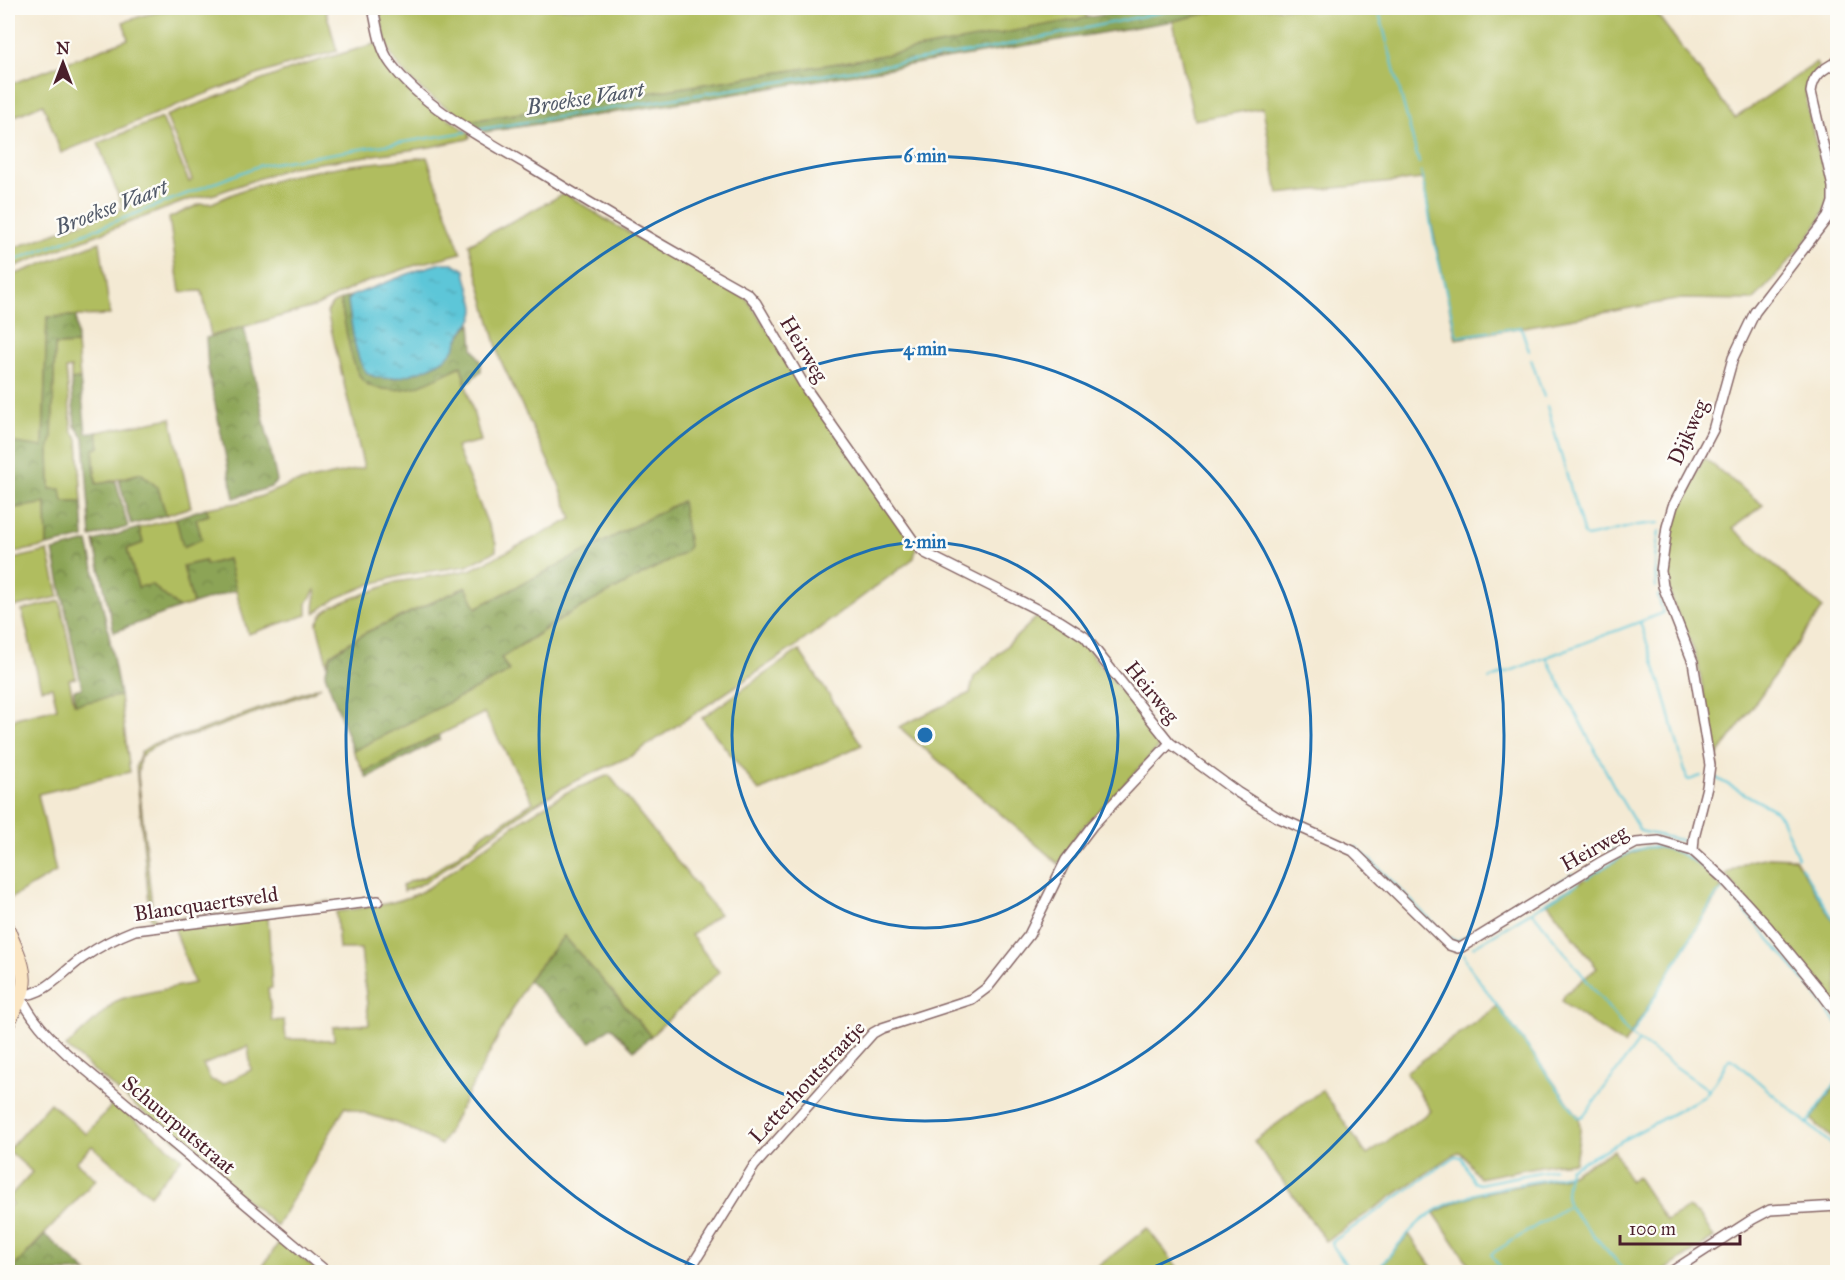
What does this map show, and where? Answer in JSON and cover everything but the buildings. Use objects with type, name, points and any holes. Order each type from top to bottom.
[{"type":"street","name":"Heirweg","points":[[373,8],[379,39],[389,62],[423,97],[477,134],[638,232],[748,294],[756,303],[807,390],[917,546],[925,553],[1060,621],[1084,637],[1170,743],[1237,792],[1277,817],[1353,850],[1449,945],[1458,948],[1467,944],[1599,863],[1636,843],[1659,841],[1693,852],[1724,879],[1768,927],[1838,1015]]},
{"type":"street","name":"Dijkweg","points":[[1693,852],[1710,765],[1693,662],[1663,586],[1661,572],[1667,527],[1673,506],[1713,430],[1733,358],[1743,335],[1755,312],[1828,217],[1833,202],[1833,187],[1811,92],[1812,83],[1818,74],[1838,61]]},
{"type":"street","name":"Letterhoutstraatje","points":[[688,1272],[754,1166],[873,1033],[882,1028],[972,999],[988,987],[1029,935],[1066,860],[1092,826],[1170,743]]},
{"type":"street","name":"Blancquaertsveld","points":[[20,995],[40,992],[82,958],[109,941],[135,930],[378,901]]},
{"type":"street","points":[[8,930],[23,972],[23,988],[8,1023]]},
{"type":"street","name":"Schuurputstraat","points":[[20,995],[28,1012],[45,1033],[67,1054],[327,1272]]},
{"type":"street","points":[[1671,1272],[1770,1210],[1838,1206]]},
{"type":"green space","points":[[179,8],[325,8],[337,51],[232,84],[61,153],[43,104],[8,119],[8,85],[128,39],[123,22]]},
{"type":"green space","points":[[379,8],[1085,8],[1087,19],[857,60],[470,121],[422,90],[401,69],[387,45]]},
{"type":"green space","points":[[1139,8],[1230,8],[1173,21],[704,99],[485,132],[470,121],[857,60]]},
{"type":"green space","points":[[1230,8],[1655,8],[1653,9],[1735,118],[1816,63],[1818,67],[1808,81],[1806,96],[1814,137],[1829,189],[1825,209],[1802,245],[1753,300],[1681,299],[1456,339],[1422,179],[1278,194],[1263,108],[1194,120],[1173,21]]},
{"type":"green space","points":[[378,43],[399,80],[407,89],[469,133],[468,139],[430,147],[291,167],[215,194],[188,200],[8,269],[8,250],[123,208],[98,143],[162,118],[189,182],[192,180],[166,116],[297,67]]},
{"type":"green space","points":[[427,157],[461,253],[419,264],[358,285],[317,306],[211,336],[202,291],[180,292],[169,218],[200,204],[212,203],[242,190],[293,175],[343,166]]},
{"type":"green space","points":[[565,193],[611,223],[688,263],[747,299],[916,549],[914,558],[796,646],[631,756],[571,783],[534,805],[424,883],[404,891],[402,886],[428,875],[460,854],[489,829],[493,829],[533,802],[484,713],[364,772],[353,751],[509,671],[501,658],[565,617],[682,502],[476,608],[466,587],[367,632],[331,654],[327,663],[317,624],[323,613],[335,605],[396,582],[470,570],[572,519],[558,482],[500,359],[469,244]]},
{"type":"green space","points":[[100,242],[110,315],[47,317],[43,448],[8,442],[8,277]]},
{"type":"green space","points":[[351,296],[348,302],[393,379],[436,365],[449,353],[471,323],[473,348],[481,362],[481,371],[466,384],[461,366],[414,387],[393,390],[365,383],[357,371],[348,343],[341,305],[342,299]]},
{"type":"green space","points":[[342,299],[341,305],[353,359],[429,380],[461,366],[481,441],[456,447],[496,544],[496,551],[467,566],[404,575],[371,584],[337,598],[315,613],[315,590],[307,603],[307,615],[248,634],[227,559],[206,565],[205,561],[183,566],[193,604],[179,608],[152,585],[138,587],[127,549],[143,543],[139,528],[176,518],[184,547],[196,519],[208,515],[206,508],[237,503],[291,484],[364,468],[327,312],[332,304]]},
{"type":"green space","points":[[76,316],[77,344],[55,345],[52,438],[49,449],[50,489],[61,489],[63,502],[82,502],[84,538],[47,546],[46,503],[8,509],[8,442],[43,447],[47,317]]},
{"type":"green space","points":[[244,327],[277,481],[271,487],[234,498],[208,369],[206,338]]},
{"type":"green space","points":[[77,344],[80,379],[71,380],[71,368],[66,369],[72,431],[78,439],[82,502],[62,503],[50,489],[49,449],[52,438],[55,345]]},
{"type":"green space","points":[[80,379],[86,433],[97,432],[99,447],[93,450],[96,484],[116,481],[128,527],[91,537],[84,438],[75,426],[71,380]]},
{"type":"green space","points":[[171,418],[191,507],[166,515],[158,488],[141,473],[96,485],[93,449],[99,447],[97,432]]},
{"type":"green space","points":[[1704,458],[1763,505],[1733,528],[1823,608],[1713,762],[1696,657],[1670,593],[1666,575],[1668,540],[1673,523]]},
{"type":"green space","points":[[141,473],[158,488],[166,515],[131,525],[119,480]]},
{"type":"green space","points":[[682,501],[689,546],[685,552],[565,616],[501,658],[509,671],[503,675],[353,751],[325,674],[331,654],[367,632],[466,587],[476,608]]},
{"type":"green space","points":[[46,503],[47,546],[8,554],[8,509]]},
{"type":"green space","points":[[206,508],[209,515],[196,519],[202,539],[183,547],[176,518]]},
{"type":"green space","points":[[139,528],[143,543],[127,549],[138,587],[152,585],[179,608],[114,632],[94,541]]},
{"type":"green space","points":[[88,542],[120,696],[75,704],[74,690],[82,688],[53,551]]},
{"type":"green space","points":[[48,551],[59,597],[8,608],[8,560]]},
{"type":"green space","points":[[228,559],[236,590],[193,604],[183,566],[205,561],[206,565]]},
{"type":"green space","points":[[60,601],[76,678],[69,679],[74,703],[120,696],[130,772],[38,794],[56,872],[8,900],[8,726],[16,718],[57,708],[52,687],[41,689],[22,610]]},
{"type":"green space","points":[[1037,617],[1072,634],[1084,645],[1162,742],[1076,835],[1059,864],[899,727],[970,693],[974,677]]},
{"type":"green space","points":[[799,650],[862,745],[759,791],[702,718]]},
{"type":"green space","points":[[321,686],[314,691],[201,733],[160,744],[140,757],[138,775],[152,906],[154,917],[158,920],[331,901],[153,922],[150,916],[136,766],[141,752],[153,744],[199,731]]},
{"type":"green space","points":[[439,735],[440,739],[367,778],[364,772]]},
{"type":"green space","points":[[609,775],[719,914],[691,935],[719,972],[651,1036],[564,936],[528,980],[441,1145],[402,1125],[345,1107],[277,1226],[66,1047],[116,1001],[194,983],[174,927],[268,917],[272,988],[268,989],[272,1021],[284,1020],[286,1039],[334,1040],[333,1027],[369,1024],[361,949],[339,949],[336,912],[383,904],[417,894],[523,819],[567,792]],"holes":[[[248,1046],[251,1070],[223,1084],[211,1080],[203,1065]]]},
{"type":"green space","points":[[1646,847],[1680,853],[1697,864],[1722,888],[1624,1045],[1562,1001],[1565,994],[1597,968],[1547,902],[1620,858]]},
{"type":"green space","points":[[1769,857],[1795,858],[1837,927],[1837,1015],[1818,988],[1725,874],[1749,861]]},
{"type":"green space","points":[[564,936],[651,1036],[634,1050],[611,1027],[591,1042],[528,980]]},
{"type":"green space","points":[[1498,1006],[1579,1117],[1580,1132],[1575,1162],[1551,1164],[1479,1178],[1462,1153],[1458,1152],[1326,1241],[1254,1141],[1322,1090],[1367,1155],[1431,1111],[1406,1072]]},
{"type":"green space","points":[[1837,1083],[1837,1143],[1811,1119]]},
{"type":"green space","points":[[50,1103],[86,1134],[114,1103],[182,1158],[150,1195],[92,1146],[76,1162],[96,1179],[14,1267],[18,1272],[8,1272],[8,1208],[12,1204],[8,1198],[32,1172],[8,1150]]},
{"type":"green space","points":[[1614,1150],[1630,1181],[1637,1177],[1666,1221],[1688,1208],[1700,1215],[1714,1238],[1662,1272],[1474,1272],[1434,1213],[1478,1194],[1566,1177]]},
{"type":"green space","points":[[1147,1228],[1181,1272],[1091,1272]]},
{"type":"green space","points":[[1409,1234],[1435,1272],[1375,1272]]},
{"type":"green space","points":[[45,1235],[87,1272],[18,1272],[13,1268]]},
{"type":"green space","points":[[280,1241],[319,1272],[259,1272]]},
{"type":"water","points":[[441,263],[453,263],[465,270],[475,305],[473,318],[462,332],[453,350],[444,359],[408,375],[382,378],[371,375],[364,369],[355,346],[348,301],[351,296]]},
{"type":"waterway","name":"Broekse Vaart","points":[[475,130],[987,49],[1181,8]]},
{"type":"waterway","points":[[1378,8],[1419,163]]},
{"type":"waterway","name":"Broekse Vaart","points":[[8,263],[261,165],[466,132]]},
{"type":"waterway","points":[[1421,171],[1434,241],[1456,333],[1461,336],[1521,327],[1529,351]]},
{"type":"waterway","points":[[1531,359],[1544,397]]},
{"type":"waterway","points":[[1547,406],[1584,535],[1587,537],[1638,525],[1659,523]]},
{"type":"waterway","points":[[1656,587],[1655,559],[1659,531]]},
{"type":"waterway","points":[[1489,679],[1663,613],[1658,595]]},
{"type":"waterway","points":[[1640,622],[1664,694],[1687,779],[1701,776]]},
{"type":"waterway","points":[[1546,657],[1619,796],[1640,831],[1684,841]]},
{"type":"waterway","points":[[1716,778],[1776,811],[1781,817],[1798,857]]},
{"type":"waterway","points":[[1609,852],[1630,840]]},
{"type":"waterway","points":[[1356,847],[1435,925]]},
{"type":"waterway","points":[[1587,878],[1627,854],[1651,847],[1682,854],[1718,881]]},
{"type":"waterway","points":[[1801,866],[1838,927]]},
{"type":"waterway","points":[[1447,937],[1457,941],[1573,874]]},
{"type":"waterway","points":[[1473,947],[1579,883]]},
{"type":"waterway","points":[[1631,1036],[1717,894],[1725,888],[1806,982],[1838,1024]]},
{"type":"waterway","points":[[1532,911],[1629,1034],[1709,1090]]},
{"type":"waterway","points":[[1464,954],[1468,965],[1579,1118],[1583,1117],[1639,1041]]},
{"type":"waterway","points":[[1626,1272],[1568,1206],[1566,1194],[1569,1169],[1703,1097],[1729,1059],[1732,1059],[1838,1150]]},
{"type":"waterway","points":[[1807,1124],[1838,1079]]},
{"type":"waterway","points":[[1351,1272],[1332,1242],[1456,1156],[1461,1157],[1474,1182],[1479,1184],[1555,1169]]},
{"type":"waterway","points":[[1374,1272],[1421,1221],[1454,1201],[1491,1190],[1567,1175]]},
{"type":"waterway","points":[[1503,1272],[1491,1254],[1568,1206]]}]
